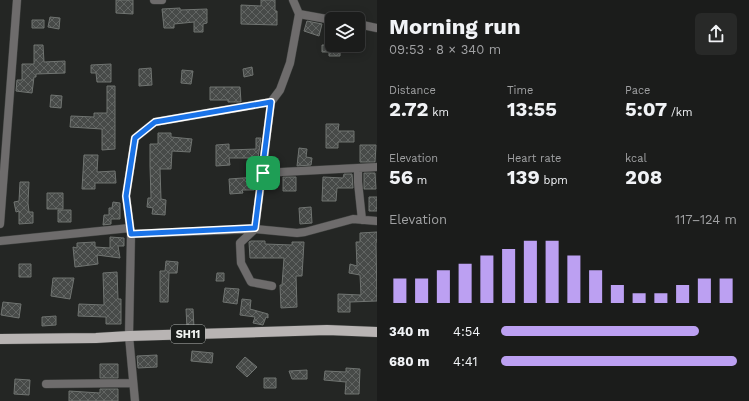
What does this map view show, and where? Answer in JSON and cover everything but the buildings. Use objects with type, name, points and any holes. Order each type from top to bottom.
[{"type":"main road","name":"SH11","points":[[0,338],[96,338],[327,330],[377,332]]},
{"type":"street","points":[[0,224],[17,0]]},
{"type":"street","points":[[272,286],[251,282],[241,263],[240,243],[255,228],[271,102],[280,90],[290,63],[299,14],[293,0]]},
{"type":"street","points":[[299,14],[325,19]]},
{"type":"street","points":[[365,25],[377,28]]},
{"type":"street","points":[[135,401],[132,383],[129,336],[131,231],[126,196],[135,138],[155,122],[271,102]]},
{"type":"street","points":[[263,173],[377,167]]},
{"type":"street","points":[[358,168],[362,220]]},
{"type":"street","points":[[0,241],[53,235],[131,231],[255,228],[297,233],[353,219],[377,221]]},
{"type":"street","points":[[46,384],[132,383]]},
{"type":"route","points":[[271,102],[263,173],[255,228],[131,234],[126,196],[135,138],[155,122],[271,102]]}]
